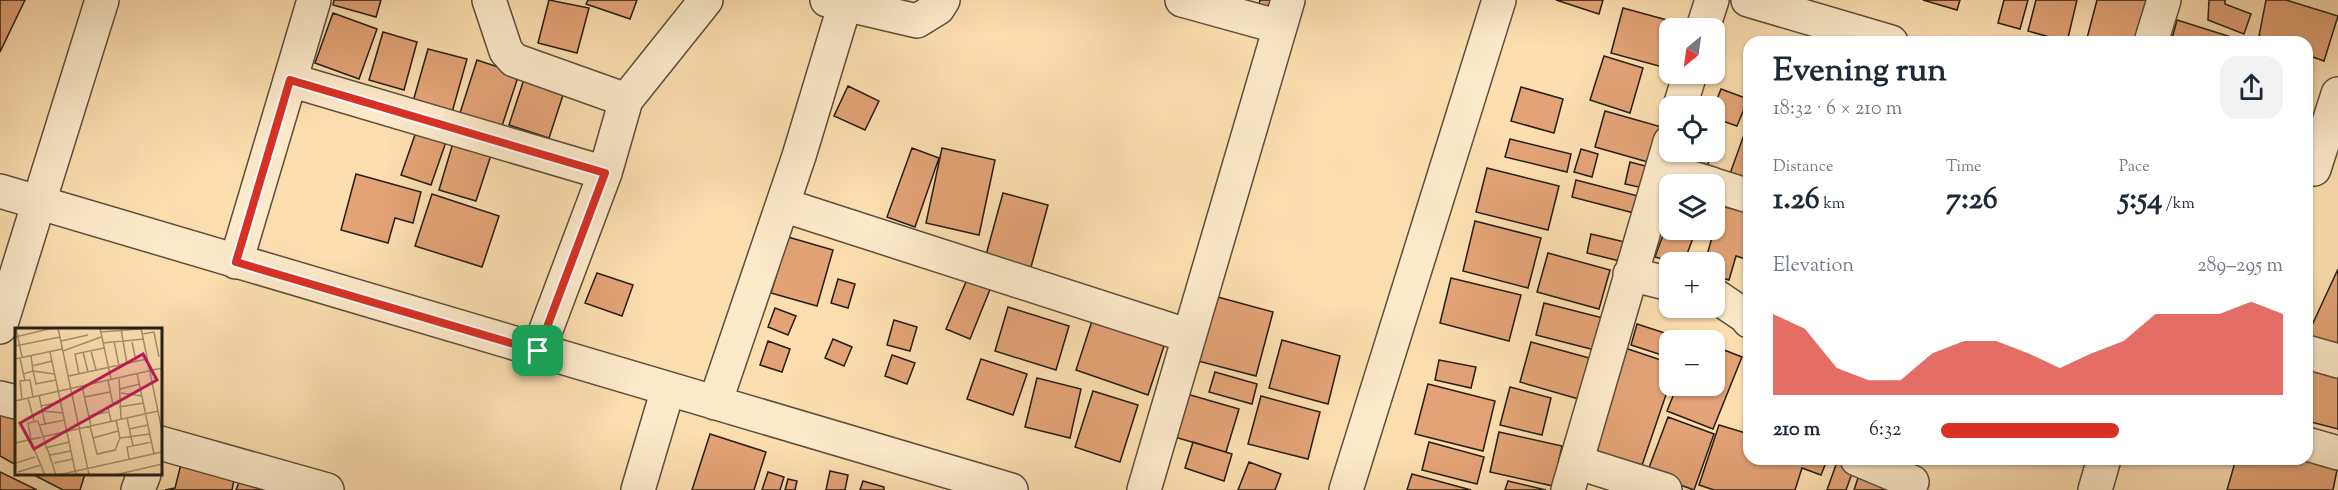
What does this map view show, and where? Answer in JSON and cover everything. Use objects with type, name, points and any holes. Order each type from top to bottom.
[{"type":"street","points":[[0,327],[102,0]]},
{"type":"street","points":[[236,262],[314,0]]},
{"type":"street","points":[[489,0],[506,51],[514,60],[626,100]]},
{"type":"street","points":[[538,351],[605,173],[626,100],[706,0]]},
{"type":"street","points":[[715,403],[783,205],[836,2],[917,21],[938,8],[943,0]]},
{"type":"street","points":[[1144,490],[1284,13],[1182,0]]},
{"type":"street","points":[[1346,490],[1499,0]]},
{"type":"street","points":[[1706,18],[1712,0]]},
{"type":"street","points":[[1748,0],[1871,36]]},
{"type":"street","points":[[2153,36],[2164,0]]},
{"type":"street","points":[[290,80],[605,173]]},
{"type":"street","points":[[2320,170],[2338,94]]},
{"type":"street","points":[[1664,162],[1572,476],[1665,490]]},
{"type":"street","points":[[1677,162],[1696,174]]},
{"type":"street","points":[[1725,189],[1743,194]]},
{"type":"street","points":[[0,191],[1011,490]]},
{"type":"street","points":[[783,205],[1189,336]]},
{"type":"street","points":[[1630,274],[1659,281]]},
{"type":"street","points":[[1725,302],[1743,315]]},
{"type":"street","points":[[2313,354],[2338,360]]},
{"type":"street","points":[[638,490],[668,389]]},
{"type":"street","points":[[0,398],[15,402]]},
{"type":"street","points":[[162,444],[308,488]]},
{"type":"street","points":[[2313,446],[2338,453]]},
{"type":"street","points":[[1876,465],[1914,477]]},
{"type":"street","points":[[2095,490],[2102,465]]},
{"type":"street","points":[[138,490],[144,475]]},
{"type":"building","points":[[0,0],[25,0],[0,52]]},
{"type":"building","points":[[334,0],[381,0],[376,17],[333,5]]},
{"type":"building","points":[[549,0],[589,8],[577,53],[538,43]]},
{"type":"building","points":[[588,0],[637,0],[630,19],[586,4]]},
{"type":"building","points":[[1260,0],[1279,0],[1276,18],[1257,11]]},
{"type":"building","points":[[1556,0],[1603,0],[1599,14]]},
{"type":"building","points":[[1923,0],[1960,0],[1957,10]]},
{"type":"building","points":[[2004,0],[2028,0],[2020,29],[1998,23]]},
{"type":"building","points":[[2036,0],[2077,0],[2068,36],[2046,36],[2028,31]]},
{"type":"building","points":[[2097,0],[2147,0],[2137,36],[2088,36]]},
{"type":"building","points":[[2209,0],[2225,0],[2225,4],[2251,14],[2244,34],[2208,20]]},
{"type":"building","points":[[2266,0],[2286,0],[2338,16],[2324,61],[2313,57],[2313,36],[2259,36]]},
{"type":"building","points":[[1623,8],[1660,18],[1659,66],[1611,53]]},
{"type":"building","points":[[333,13],[377,29],[359,79],[315,63]]},
{"type":"building","points":[[2177,20],[2228,36],[2173,36]]},
{"type":"building","points":[[383,32],[417,42],[404,90],[369,80]]},
{"type":"building","points":[[428,49],[467,59],[451,116],[412,105]]},
{"type":"building","points":[[1604,56],[1643,68],[1630,113],[1590,100]]},
{"type":"building","points":[[477,60],[519,74],[502,126],[460,113]]},
{"type":"building","points":[[525,76],[565,89],[549,138],[509,125]]},
{"type":"building","points":[[848,86],[879,101],[865,130],[834,116]]},
{"type":"building","points":[[1521,87],[1563,99],[1554,133],[1511,121]]},
{"type":"building","points":[[1721,89],[1743,97],[1743,111],[1737,126],[1725,122],[1725,96],[1718,96]]},
{"type":"building","points":[[1605,111],[1659,126],[1659,150],[1655,164],[1595,147]]},
{"type":"building","points":[[416,132],[446,142],[431,185],[401,175]]},
{"type":"building","points":[[1743,138],[1743,187],[1727,182]]},
{"type":"building","points":[[1510,139],[1571,154],[1567,172],[1505,157]]},
{"type":"building","points":[[453,143],[491,155],[476,201],[439,190]]},
{"type":"building","points":[[912,148],[939,158],[915,227],[887,217]]},
{"type":"building","points":[[942,148],[995,160],[979,235],[926,223]]},
{"type":"building","points":[[1581,149],[1598,154],[1592,177],[1574,172]]},
{"type":"building","points":[[1630,162],[1653,168],[1648,189],[1625,184]]},
{"type":"building","points":[[1687,162],[1709,162],[1705,171]]},
{"type":"building","points":[[1487,168],[1559,186],[1548,230],[1476,212]]},
{"type":"building","points":[[356,174],[421,192],[413,223],[395,218],[388,243],[341,230]]},
{"type":"building","points":[[1576,180],[1638,196],[1634,213],[1572,197]]},
{"type":"building","points":[[1003,193],[1048,205],[1031,267],[986,255]]},
{"type":"building","points":[[432,194],[499,216],[482,267],[415,246]]},
{"type":"building","points":[[1725,207],[1743,212],[1743,258],[1736,256],[1729,280],[1725,279],[1725,252],[1708,252],[1711,240],[1725,240]]},
{"type":"building","points":[[1475,221],[1541,238],[1528,288],[1463,271]]},
{"type":"building","points":[[1591,234],[1629,243],[1624,262],[1587,253]]},
{"type":"building","points":[[788,237],[833,250],[817,306],[771,293]]},
{"type":"building","points":[[1661,240],[1692,240],[1688,252],[1659,252],[1659,258],[1655,257]]},
{"type":"building","points":[[1548,253],[1610,270],[1599,309],[1537,292]]},
{"type":"building","points":[[2338,269],[2338,343],[2313,337],[2313,323]]},
{"type":"building","points":[[597,273],[633,285],[622,316],[585,303]]},
{"type":"building","points":[[968,277],[991,287],[970,339],[946,329]]},
{"type":"building","points":[[1451,278],[1521,295],[1509,341],[1440,323]]},
{"type":"building","points":[[838,279],[855,284],[848,308],[831,303]]},
{"type":"building","points":[[1214,296],[1273,312],[1256,376],[1198,361]]},
{"type":"building","points":[[1544,303],[1603,318],[1595,350],[1536,335]]},
{"type":"building","points":[[1008,307],[1069,326],[1056,370],[995,351]]},
{"type":"building","points":[[775,308],[796,316],[788,335],[768,327]]},
{"type":"building","points":[[894,320],[917,327],[910,351],[887,345]]},
{"type":"building","points":[[1092,321],[1164,346],[1148,395],[1076,370]]},
{"type":"building","points":[[1637,324],[1659,331],[1659,354],[1631,345]]},
{"type":"building","points":[[833,339],[852,347],[844,366],[825,358]]},
{"type":"building","points":[[1282,340],[1340,356],[1328,404],[1269,388]]},
{"type":"building","points":[[768,341],[790,349],[782,372],[760,365]]},
{"type":"building","points":[[1531,342],[1593,359],[1582,400],[1520,382]]},
{"type":"building","points":[[1625,348],[1659,359],[1659,396],[1666,396],[1638,477],[1587,460]]},
{"type":"building","points":[[1725,350],[1742,357],[1713,429],[1667,411],[1673,396],[1725,396]]},
{"type":"building","points":[[892,355],[915,363],[907,384],[885,376]]},
{"type":"building","points":[[981,359],[1027,374],[1013,415],[967,399]]},
{"type":"building","points":[[1439,360],[1476,367],[1471,388],[1435,380]]},
{"type":"building","points":[[2313,369],[2338,376],[2338,429],[2313,423]]},
{"type":"building","points":[[1215,372],[1257,384],[1252,404],[1209,392]]},
{"type":"building","points":[[1037,378],[1081,389],[1070,438],[1025,427]]},
{"type":"building","points":[[1428,384],[1495,401],[1483,451],[1415,434]]},
{"type":"building","points":[[1510,387],[1551,398],[1542,435],[1500,425]]},
{"type":"building","points":[[1173,390],[1239,409],[1226,452],[1161,433]]},
{"type":"building","points":[[1093,391],[1138,405],[1120,462],[1075,447]]},
{"type":"building","points":[[1261,396],[1320,412],[1308,459],[1248,444]]},
{"type":"building","points":[[0,414],[15,416],[15,464],[0,456]]},
{"type":"building","points":[[1668,417],[1714,434],[1694,490],[1647,473]]},
{"type":"building","points":[[1719,425],[1743,432],[1743,465],[1825,465],[1821,475],[1802,468],[1795,490],[1714,490],[1699,485]]},
{"type":"building","points":[[1499,432],[1562,446],[1553,486],[1490,472]]},
{"type":"building","points":[[710,434],[766,452],[754,490],[692,490]]},
{"type":"building","points":[[1193,442],[1232,454],[1224,481],[1185,468]]},
{"type":"building","points":[[1429,442],[1484,457],[1477,484],[1422,470]]},
{"type":"building","points":[[183,456],[236,470],[232,490],[165,490],[175,488]]},
{"type":"building","points":[[1249,462],[1281,474],[1275,490],[1238,490]]},
{"type":"building","points":[[2313,463],[2337,470],[2333,490],[2227,490],[2234,465],[2313,465]]},
{"type":"building","points":[[1836,465],[1854,468],[1846,490],[1827,490]]},
{"type":"building","points":[[1861,469],[1901,490],[1854,490]]},
{"type":"building","points":[[830,471],[848,475],[845,490],[826,490]]},
{"type":"building","points":[[0,472],[37,490],[0,490]]},
{"type":"building","points":[[243,472],[261,479],[259,490],[236,490]]},
{"type":"building","points":[[768,472],[784,477],[780,490],[762,490]]},
{"type":"building","points":[[1412,474],[1471,490],[1407,490]]},
{"type":"building","points":[[34,475],[85,475],[80,490],[63,490]]},
{"type":"building","points":[[788,479],[797,481],[795,490],[785,490]]},
{"type":"building","points":[[863,481],[884,487],[884,490],[860,490]]},
{"type":"building","points":[[1508,481],[1546,490],[1505,490]]},
{"type":"route","points":[[290,80],[605,173],[538,351],[236,262],[290,80]]}]
